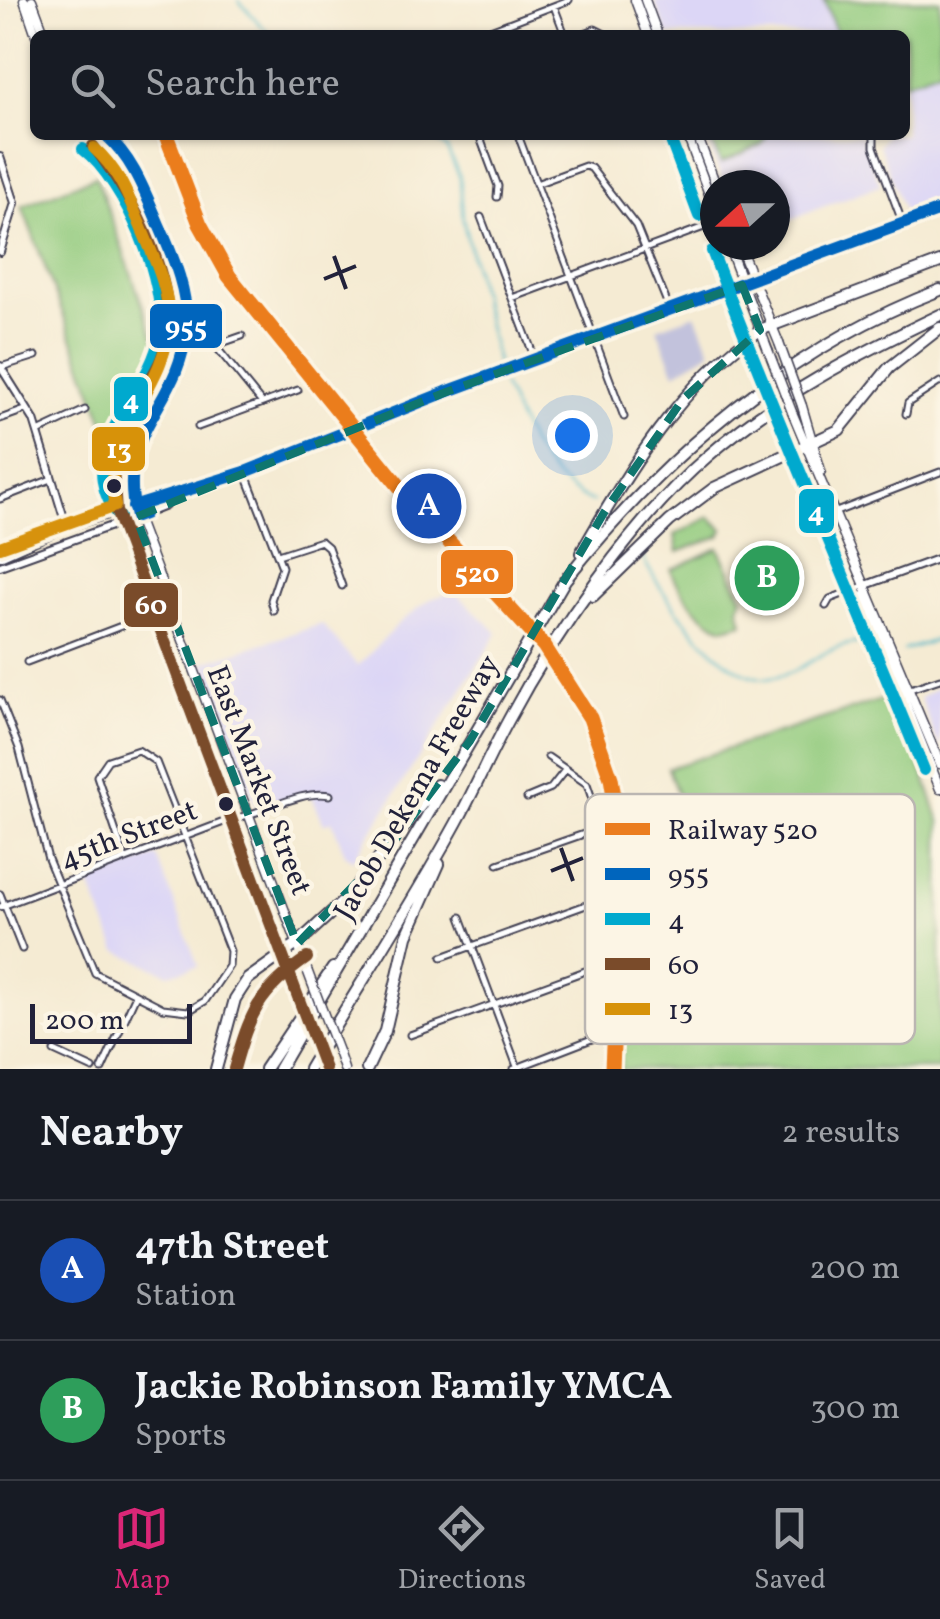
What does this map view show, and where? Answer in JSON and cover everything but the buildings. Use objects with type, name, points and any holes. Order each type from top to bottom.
[{"type":"highway","points":[[565,580],[605,511],[684,399],[734,347],[766,328],[882,280],[940,262]]},
{"type":"highway","name":"Jacob Dekema Freeway","points":[[279,1069],[565,580],[603,534],[702,432],[822,348],[940,290]]},
{"type":"highway","name":"Jacob Dekema Freeway","points":[[309,1069],[458,822],[510,717],[568,622],[650,516],[716,449],[818,375],[940,315]]},
{"type":"highway","points":[[568,622],[697,500],[738,476],[839,430],[889,368],[940,328]]},
{"type":"highway","points":[[216,1069],[235,999],[248,979],[297,944],[384,854],[470,741]]},
{"type":"highway","points":[[368,1069],[385,1030],[407,936],[458,822]]},
{"type":"highway","points":[[265,1069],[382,897]]},
{"type":"main road","points":[[24,0],[34,30]]},
{"type":"main road","points":[[32,0],[43,30]]},
{"type":"main road","points":[[635,0],[646,30]]},
{"type":"main road","points":[[645,0],[656,30]]},
{"type":"main road","name":"East Market Street","points":[[99,140],[129,170],[176,288],[176,346],[122,454],[124,494],[135,512],[344,1069]]},
{"type":"main road","name":"East Market Street","points":[[110,140],[139,175],[183,286],[186,327],[178,368],[132,452],[135,512]]},
{"type":"main road","points":[[688,140],[700,171]]},
{"type":"main road","points":[[699,140],[710,170]]},
{"type":"main road","points":[[0,157],[15,203],[0,252]]},
{"type":"main road","points":[[0,556],[67,528],[165,506],[168,499],[594,336],[671,312],[940,210]]},
{"type":"main road","points":[[733,260],[742,286],[779,344],[802,406],[821,476],[940,764]]},
{"type":"main road","points":[[745,260],[766,328],[768,350],[792,412],[811,444]]},
{"type":"main road","points":[[176,288],[186,327]]},
{"type":"main road","points":[[0,367],[38,432],[49,480],[67,528]]},
{"type":"main road","points":[[0,566],[135,512]]},
{"type":"main road","points":[[866,585],[940,558]]},
{"type":"main road","points":[[907,690],[940,789]]},
{"type":"street","points":[[492,30],[569,0]]},
{"type":"street","points":[[554,6],[563,30]]},
{"type":"street","points":[[481,140],[498,186],[497,196]]},
{"type":"street","points":[[520,140],[624,417]]},
{"type":"street","points":[[874,140],[903,224]]},
{"type":"street","points":[[536,184],[582,167],[590,168],[636,226],[671,312]]},
{"type":"street","points":[[481,217],[535,359]]},
{"type":"street","points":[[512,298],[700,229]]},
{"type":"street","points":[[186,327],[198,328],[261,402]]},
{"type":"street","points":[[215,345],[242,336]]},
{"type":"street","points":[[0,367],[36,356]]},
{"type":"street","points":[[906,414],[908,403],[940,382]]},
{"type":"street","points":[[198,426],[298,390]]},
{"type":"street","points":[[0,419],[25,410]]},
{"type":"street","points":[[38,432],[85,410]]},
{"type":"street","points":[[245,472],[278,555],[282,578],[272,600],[274,612]]},
{"type":"street","points":[[836,512],[940,472]]},
{"type":"street","points":[[0,499],[49,480]]},
{"type":"street","points":[[278,555],[314,541],[328,546],[342,586]]},
{"type":"street","points":[[826,606],[830,599],[866,585]]},
{"type":"street","points":[[27,662],[171,608]]},
{"type":"street","points":[[907,690],[940,679]]},
{"type":"street","points":[[0,700],[58,885],[95,973],[176,1011],[198,1008],[230,958],[186,836],[150,754],[138,750],[103,764],[97,776],[125,859]]},
{"type":"street","points":[[548,757],[586,784],[590,794]]},
{"type":"street","points":[[527,798],[550,788],[564,770]]},
{"type":"street","name":"45th Street","points":[[2,906],[186,836],[317,793],[330,795]]},
{"type":"street","points":[[498,864],[585,834]]},
{"type":"street","points":[[0,894],[22,950]]},
{"type":"street","points":[[442,958],[585,905]]},
{"type":"street","points":[[460,917],[516,1068],[585,1041]]},
{"type":"street","points":[[410,1035],[585,970]]},
{"type":"street","points":[[102,1069],[136,994]]},
{"type":"street","points":[[54,1051],[93,1069]]},
{"type":"highlighted area","points":[[742,285],[760,330],[683,399],[605,511],[470,741],[384,854],[297,944],[136,517],[446,392]]},
{"type":"shaded area","points":[[654,0],[940,0],[940,201],[905,214],[879,145],[882,140],[910,140],[910,30],[665,30]]},
{"type":"shaded area","points":[[707,140],[863,140],[880,185],[790,219],[790,170],[718,170]]},
{"type":"shaded area","points":[[696,314],[711,351],[675,373],[657,328]]},
{"type":"shaded area","points":[[455,592],[498,633],[353,860],[345,854],[332,821],[324,824],[310,792],[257,809],[202,663],[322,624],[358,666],[398,624],[430,599]]},
{"type":"shaded area","points":[[940,686],[940,749],[920,698]]},
{"type":"shaded area","points":[[157,856],[198,966],[169,974],[117,951],[88,880]]},
{"type":"green space","points":[[824,0],[940,0],[940,69],[910,80],[910,30],[835,30]]},
{"type":"green space","points":[[710,140],[764,140],[762,144],[721,163]]},
{"type":"green space","points":[[96,176],[162,359],[115,451],[22,206]]},
{"type":"green space","points":[[710,517],[723,529],[720,536],[678,552],[675,535]]},
{"type":"green space","points":[[719,548],[743,598],[739,607],[743,623],[724,628],[692,605],[671,570]]},
{"type":"green space","points":[[897,695],[940,822],[940,1069],[620,1069],[621,1044],[915,1044],[915,794],[677,794],[668,768]]},
{"type":"waterway","points":[[238,0],[265,30]]},
{"type":"waterway","points":[[437,140],[447,149],[460,177],[463,220],[497,363]]},
{"type":"waterway","points":[[503,386],[548,469],[593,502]]},
{"type":"waterway","points":[[642,556],[663,592],[696,634],[734,667],[754,676],[785,675],[841,646],[872,642]]},
{"type":"waterway","points":[[904,650],[940,639]]},
{"type":"rail line","name":"520","points":[[168,140],[200,224],[229,276],[409,498],[544,646],[590,718],[614,794]]},
{"type":"rail line","name":"520","points":[[612,1069],[613,1044]]},
{"type":"transit line","name":"955","points":[[110,140],[144,190],[175,264],[185,303],[186,330],[181,356],[134,461],[136,517],[144,514]]},
{"type":"transit line","name":"4","points":[[671,141],[699,216]]},
{"type":"transit line","name":"60","points":[[93,146],[139,218],[162,277],[167,306],[167,334],[161,359],[123,426],[115,449],[116,511],[325,1069]]},
{"type":"transit line","name":"13","points":[[0,547],[115,506],[112,480],[116,457],[165,348],[169,311],[160,274],[122,185],[94,148]]},
{"type":"transit line","name":"4","points":[[83,149],[99,164],[128,208],[150,261],[160,313],[160,335],[153,358],[106,446],[102,468],[105,492],[119,517]]},
{"type":"transit line","name":"955","points":[[133,507],[245,472],[446,392],[940,210]]},
{"type":"transit line","name":"4","points":[[716,260],[924,770]]},
{"type":"transit line","name":"60","points":[[234,1069],[258,1005],[277,982],[307,958]]},
{"type":"place","name":"47th Street","points":[[429,506]]},
{"type":"place","name":"Jackie Robinson Family YMCA","points":[[767,578]]}]
